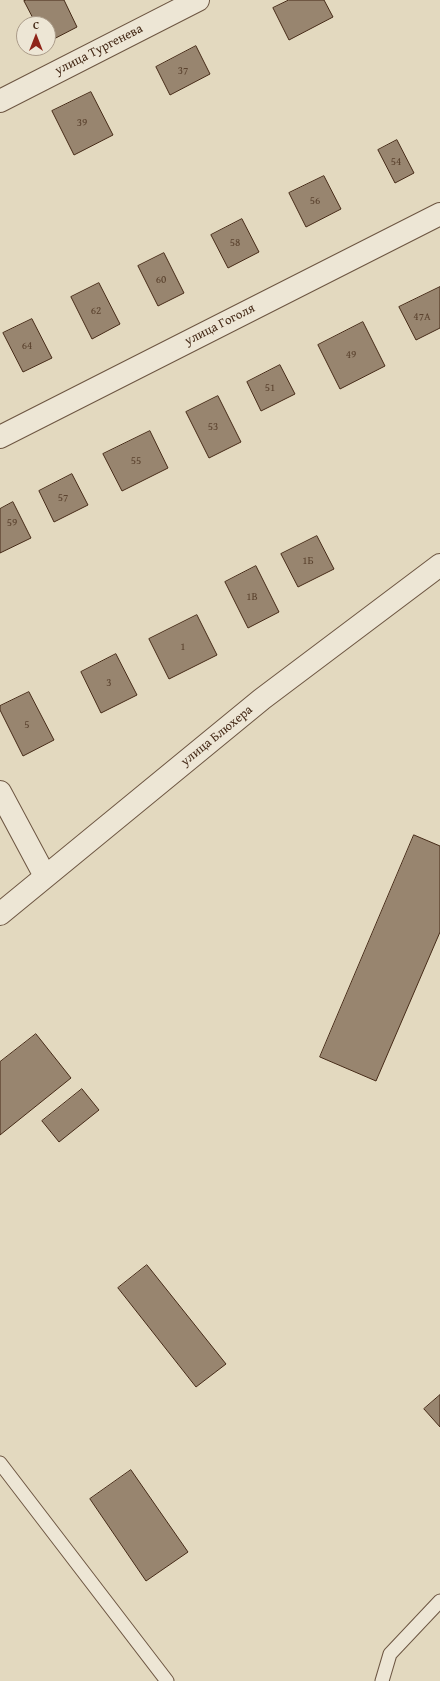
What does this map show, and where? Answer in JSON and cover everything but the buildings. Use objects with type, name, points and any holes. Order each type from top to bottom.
[{"type":"street","name":"улица Тургенева","points":[[0,101],[198,0]]},
{"type":"street","name":"улица Гоголя","points":[[0,437],[440,214]]},
{"type":"street","name":"улица Блюхера","points":[[0,914],[262,699],[440,565]]},
{"type":"street","points":[[0,792],[45,876]]},
{"type":"lane","points":[[0,1463],[167,1681]]},
{"type":"lane","points":[[382,1681],[390,1654],[440,1601]]}]
